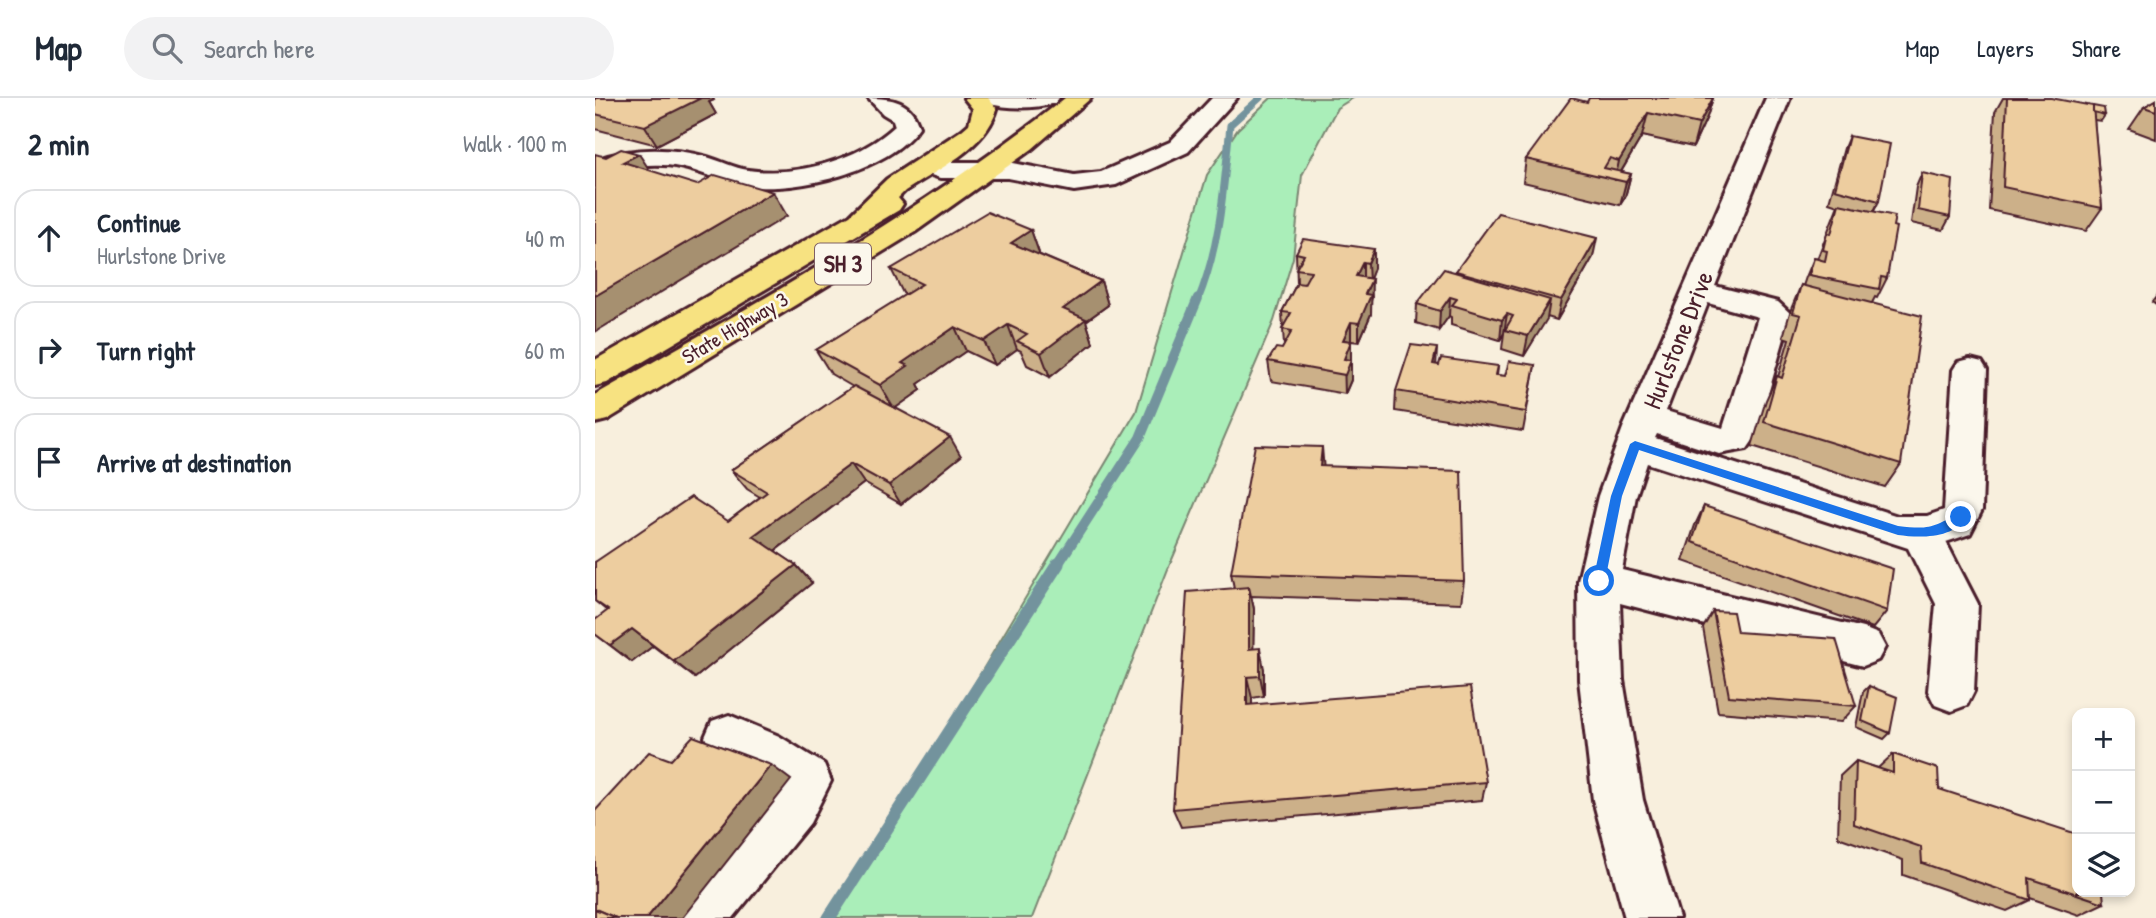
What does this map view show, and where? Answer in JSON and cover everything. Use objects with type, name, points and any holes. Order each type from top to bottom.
[{"type":"highway","points":[[853,226],[896,186],[980,126],[985,109],[976,98]]},
{"type":"highway","name":"State Highway 3","points":[[595,411],[826,274],[988,170],[1079,98]]},
{"type":"highway","name":"State Highway 3","points":[[595,376],[853,226],[940,170],[1041,99]]},
{"type":"street","points":[[604,164],[686,160],[750,178],[837,168],[871,156],[907,127],[904,116],[891,109],[880,98]]},
{"type":"street","points":[[995,98],[1041,99]]},
{"type":"street","points":[[940,170],[1008,170],[1074,184],[1107,179],[1179,147],[1225,98]]},
{"type":"street","name":"Hurlstone Drive","points":[[1652,918],[1618,800],[1601,680],[1599,581],[1617,496],[1777,98]]},
{"type":"street","points":[[1641,431],[1719,441],[1734,440],[1738,436],[1775,314],[1767,309],[1698,291]]},
{"type":"street","points":[[1641,431],[1898,531],[1920,533],[1956,523],[1963,510],[1969,370]]},
{"type":"street","points":[[1920,533],[1949,583],[1957,604],[1951,691]]},
{"type":"street","points":[[1599,581],[1863,648]]},
{"type":"street","points":[[699,918],[792,806],[807,781],[762,752],[729,737]]},
{"type":"green space","points":[[1271,98],[1353,98],[1337,108],[1302,175],[1293,258],[1274,321],[1168,569],[1032,918],[823,918],[917,780],[1136,412],[1207,175],[1238,129]]},
{"type":"building","points":[[595,98],[701,98],[645,126],[595,114]]},
{"type":"building","points":[[1571,98],[1587,102],[1589,98],[1713,98],[1699,124],[1648,113],[1619,161],[1610,158],[1604,168],[1631,174],[1626,182],[1526,159]]},
{"type":"building","points":[[2007,98],[2051,98],[2093,106],[2102,208],[2003,187]]},
{"type":"building","points":[[2156,100],[2156,111],[2144,107]]},
{"type":"building","points":[[2093,106],[2104,108],[2105,115],[2093,112]]},
{"type":"building","points":[[1849,136],[1890,144],[1879,201],[1835,189]]},
{"type":"building","points":[[621,149],[639,154],[623,162],[697,185],[715,175],[773,192],[595,296],[595,154],[606,157]]},
{"type":"building","points":[[1922,173],[1953,180],[1950,217],[1918,210]]},
{"type":"building","points":[[1839,204],[1895,216],[1893,226],[1896,227],[1887,278],[1881,277],[1879,289],[1809,275],[1814,258],[1825,261],[1827,251],[1823,250],[1827,233],[1831,234]]},
{"type":"building","points":[[987,212],[1031,230],[1011,243],[1101,281],[1063,309],[1086,319],[1041,353],[1017,341],[1027,334],[1008,325],[984,341],[955,327],[902,363],[908,366],[880,385],[816,350],[922,284],[891,269]]},
{"type":"building","points":[[1498,213],[1597,238],[1561,300],[1456,271]]},
{"type":"building","points":[[1303,239],[1374,249],[1368,263],[1363,262],[1356,276],[1372,279],[1365,294],[1371,295],[1359,323],[1351,322],[1343,340],[1351,341],[1344,359],[1351,360],[1345,375],[1268,361],[1276,348],[1282,349],[1292,331],[1282,329],[1291,313],[1282,312],[1297,283],[1304,284],[1311,271],[1296,269],[1304,255],[1296,253]]},
{"type":"building","points":[[1444,269],[1550,300],[1528,336],[1505,330],[1513,316],[1507,314],[1502,320],[1452,305],[1457,299],[1450,297],[1440,311],[1417,304]]},
{"type":"building","points":[[1801,285],[1922,316],[1901,464],[1764,422],[1777,376],[1782,378],[1801,315],[1793,313]]},
{"type":"building","points":[[1411,345],[1437,348],[1433,364],[1439,365],[1441,358],[1498,366],[1496,375],[1505,376],[1509,361],[1535,365],[1526,412],[1396,391]]},
{"type":"building","points":[[854,386],[950,437],[889,485],[851,464],[753,536],[796,565],[674,661],[632,629],[610,645],[595,634],[595,620],[608,610],[595,601],[595,562],[691,497],[728,521],[767,492],[731,470]]},
{"type":"building","points":[[1255,445],[1322,447],[1320,466],[1461,471],[1464,581],[1231,573]]},
{"type":"building","points":[[1704,506],[1893,569],[1887,611],[1692,542]]},
{"type":"building","points":[[1249,587],[1249,649],[1260,648],[1260,676],[1247,677],[1247,705],[1470,687],[1486,782],[1173,809],[1187,592]]},
{"type":"building","points":[[1713,611],[1733,612],[1737,632],[1836,639],[1856,706],[1729,696]]},
{"type":"building","points":[[1869,686],[1897,697],[1890,733],[1862,721]]},
{"type":"building","points":[[693,736],[771,765],[647,918],[616,918],[595,909],[595,811],[649,752],[671,760]]},
{"type":"building","points":[[1893,754],[1938,769],[1939,789],[2072,832],[2072,892],[2029,878],[2030,900],[1922,863],[1921,847],[1854,824],[1856,761],[1893,773]]},
{"type":"building","points":[[2086,897],[2103,897],[2104,903]]},
{"type":"building","points":[[595,909],[616,918],[595,918]]},
{"type":"waterway","points":[[1198,300],[1217,236],[1230,125],[1260,98]]},
{"type":"waterway","points":[[1057,566],[1140,438],[1198,298]]},
{"type":"waterway","points":[[829,918],[1058,564]]},
{"type":"route","points":[[1599,581],[1617,496],[1635,444],[1898,531],[1934,531],[1956,523],[1961,517]]}]
